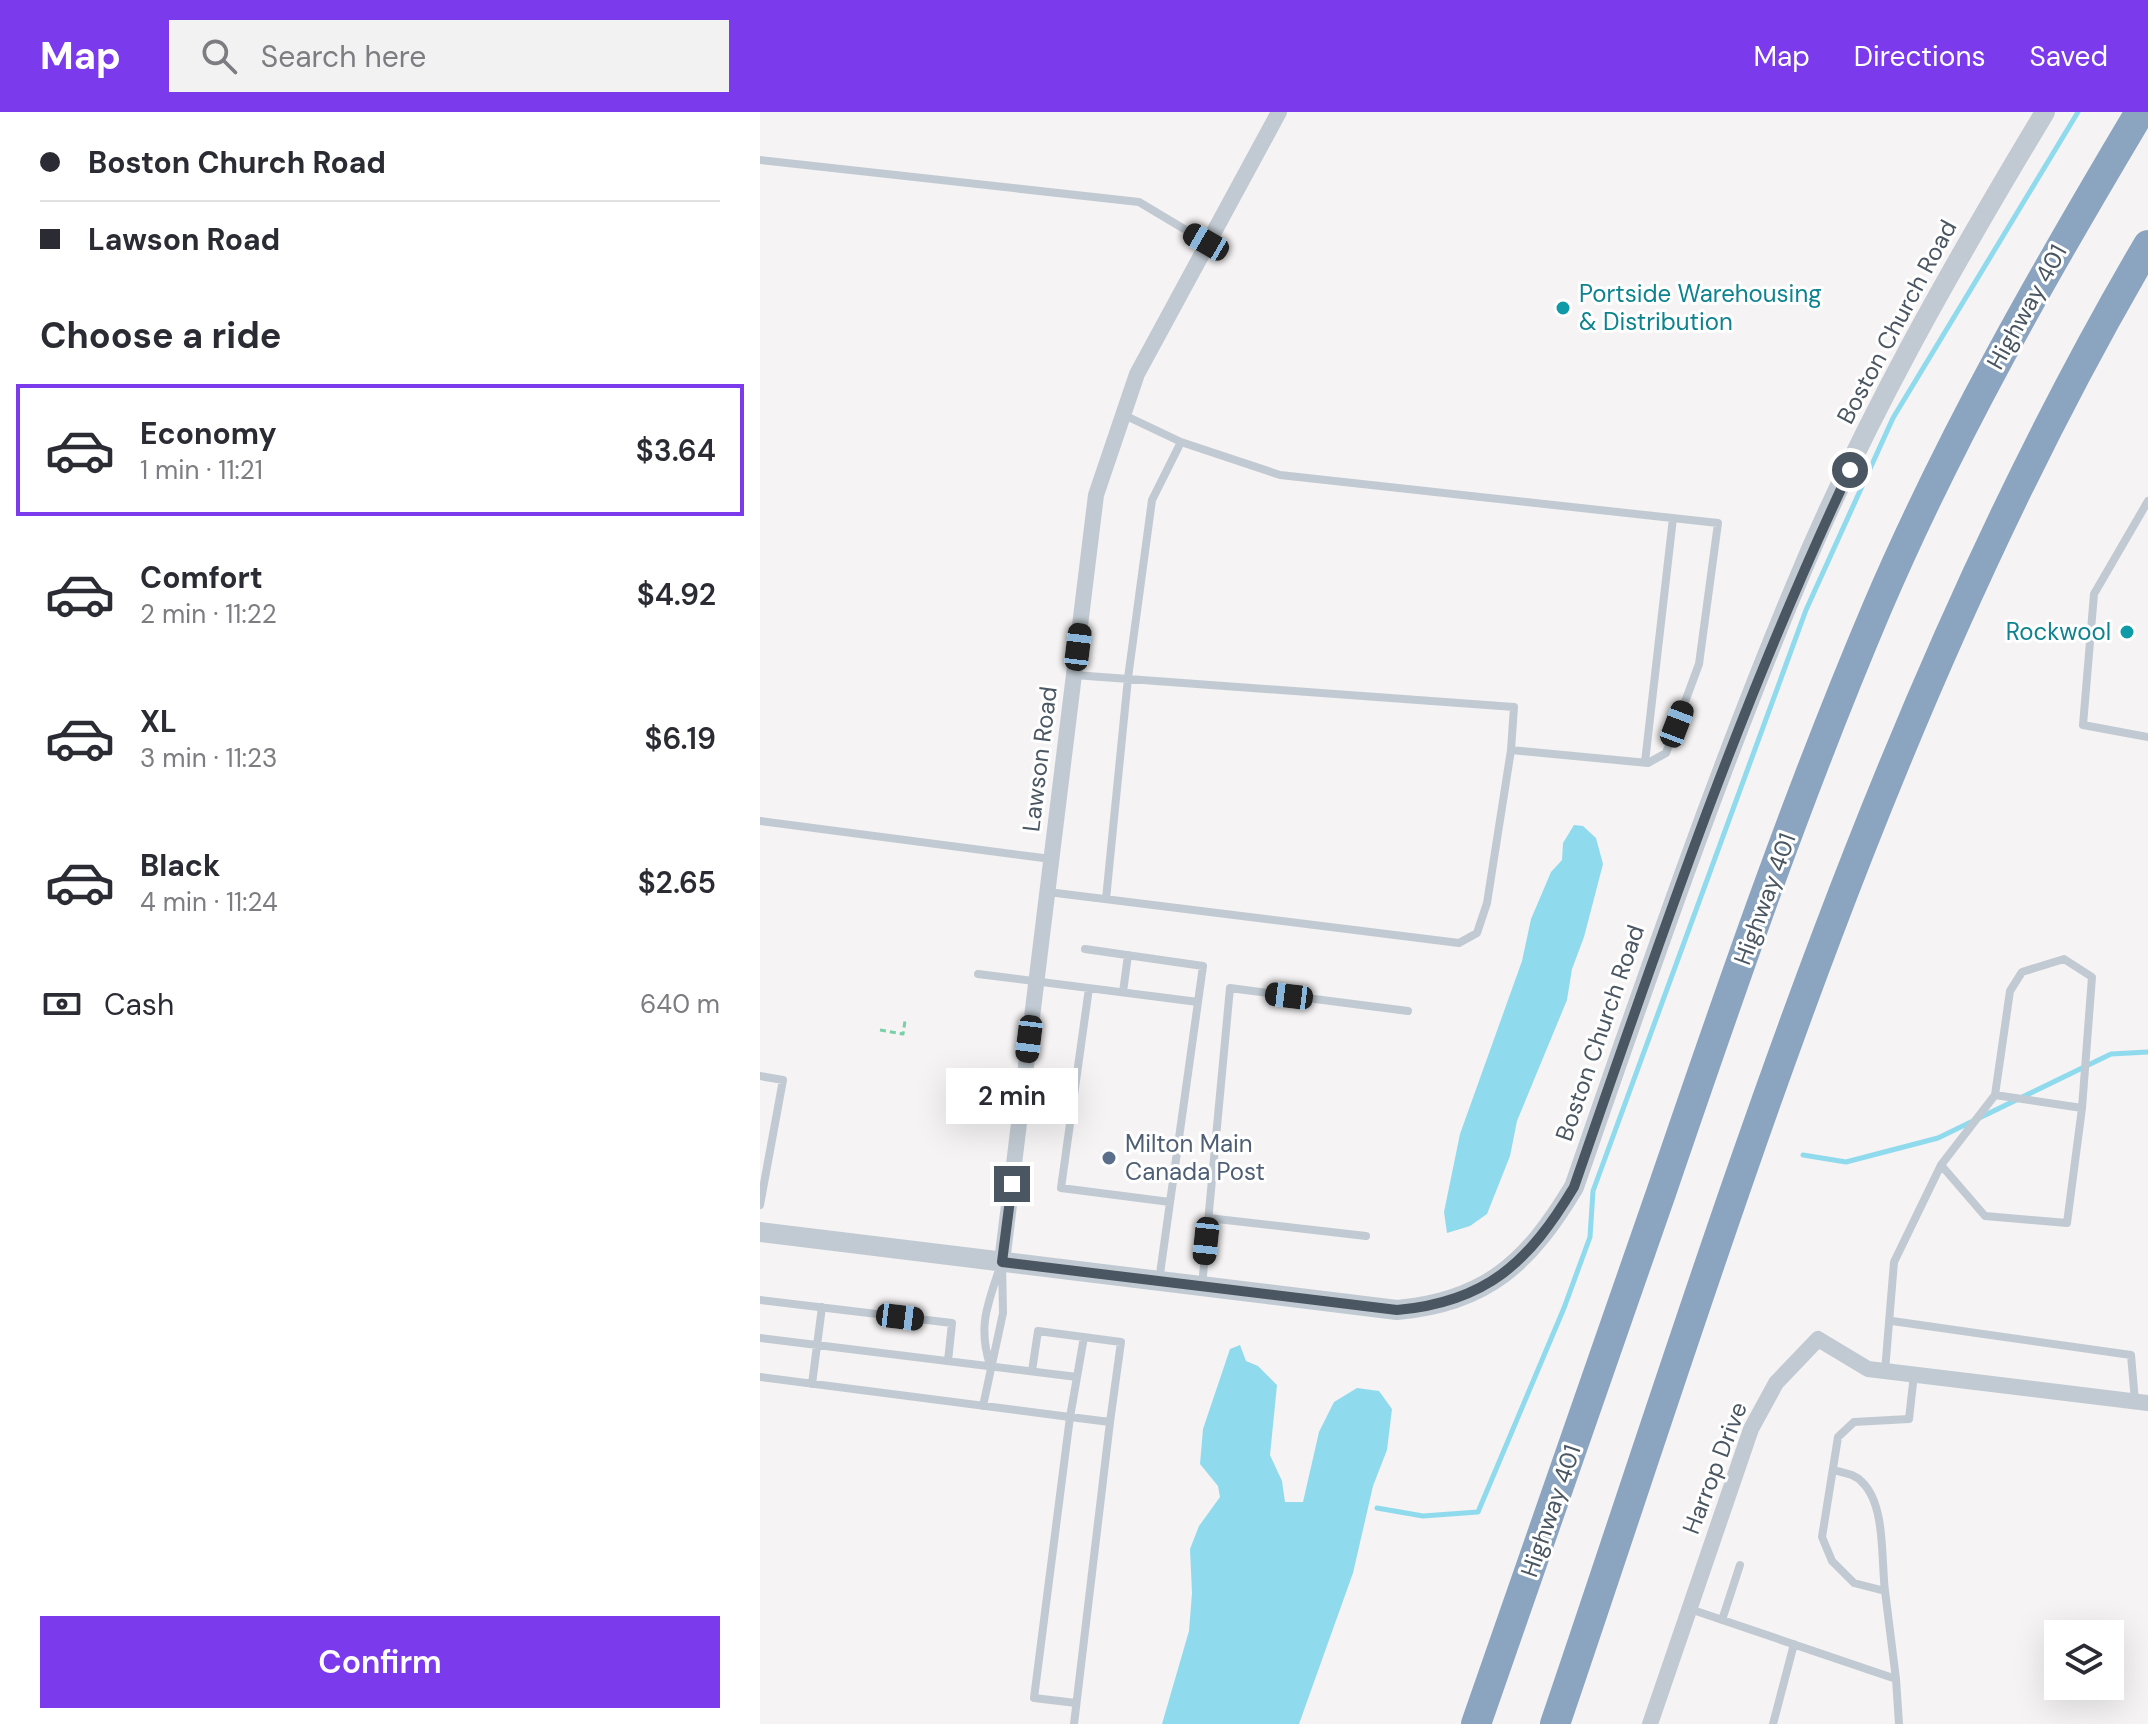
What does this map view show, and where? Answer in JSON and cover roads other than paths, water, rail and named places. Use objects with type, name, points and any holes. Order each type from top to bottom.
[{"type":"highway","name":"Highway 401","points":[[1476,1724],[1698,1080],[1814,766],[1878,606],[1958,434],[2030,297],[2140,112]]},
{"type":"highway","points":[[1555,1724],[1855,856],[1946,642],[2030,465],[2099,328],[2148,245]]},
{"type":"street","name":"Lawson Road","points":[[1002,1262],[1096,495],[1137,374],[1279,112]]},
{"type":"street","name":"Boston Church Road","points":[[760,1232],[1397,1310],[1426,1307],[1476,1291],[1502,1276],[1551,1225],[1574,1187],[1691,850],[1796,584],[1890,384],[1973,231],[2045,112]]},
{"type":"street","name":"Harrop Drive","points":[[1650,1724],[1751,1429],[1776,1383],[1818,1339],[1868,1369],[2142,1402]]},
{"type":"lane","points":[[760,160],[1139,202],[1206,242]]},
{"type":"lane","points":[[1122,414],[1181,442],[1280,475],[1718,523],[1699,664],[1666,753],[1645,762],[1511,750]]},
{"type":"lane","points":[[1106,899],[1128,678],[1152,500],[1181,442]]},
{"type":"lane","points":[[2148,501],[2094,594],[2083,725],[2148,737]]},
{"type":"lane","points":[[1645,762],[1673,518]]},
{"type":"lane","points":[[1048,892],[1459,943],[1477,933],[1487,903],[1511,750],[1514,707],[1074,675]]},
{"type":"lane","points":[[760,821],[1052,859]]},
{"type":"lane","points":[[1085,949],[1203,966],[1159,1281]]},
{"type":"lane","points":[[1123,992],[1128,955]]},
{"type":"lane","points":[[1885,1371],[1892,1321],[1894,1262],[1941,1165],[1995,1095],[2010,991],[2022,972],[2064,959],[2092,977],[2082,1108],[2067,1223],[1985,1216],[1941,1165]]},
{"type":"lane","points":[[978,974],[1198,1002]]},
{"type":"lane","points":[[1089,988],[1061,1188],[1170,1202]]},
{"type":"lane","points":[[1202,1286],[1230,988],[1408,1011]]},
{"type":"lane","points":[[760,1076],[783,1080],[760,1205]]},
{"type":"lane","points":[[1995,1095],[2082,1108]]},
{"type":"lane","points":[[1208,1218],[1366,1236]]},
{"type":"lane","points":[[990,1366],[982,1340],[983,1330],[986,1308],[1002,1262]]},
{"type":"lane","points":[[983,1406],[1003,1313],[1002,1262]]},
{"type":"lane","points":[[760,1300],[952,1323],[948,1361]]},
{"type":"lane","points":[[812,1384],[822,1307]]},
{"type":"lane","points":[[1892,1321],[2131,1355],[2142,1402]]},
{"type":"lane","points":[[1032,1371],[1038,1331],[1121,1342],[1074,1724]]},
{"type":"lane","points":[[1076,1703],[1034,1698],[1070,1417],[1084,1337]]},
{"type":"lane","points":[[760,1338],[1077,1377]]},
{"type":"lane","points":[[1885,1591],[1854,1583],[1825,1549],[1822,1537],[1838,1437],[1854,1422],[1909,1419],[1914,1374]]},
{"type":"lane","points":[[760,1377],[1110,1422]]},
{"type":"lane","points":[[1834,1470],[1853,1475],[1870,1492],[1877,1515],[1899,1724]]},
{"type":"lane","points":[[1722,1620],[1740,1565]]},
{"type":"lane","points":[[1689,1609],[1896,1679]]},
{"type":"lane","points":[[1773,1724],[1794,1644]]},
{"type":"water","points":[[1574,825],[1583,826],[1596,838],[1603,864],[1584,937],[1572,969],[1567,1000],[1517,1121],[1510,1156],[1487,1214],[1470,1226],[1447,1233],[1444,1212],[1460,1134],[1522,961],[1531,919],[1551,872],[1562,860],[1563,843]]},
{"type":"water","points":[[1240,1345],[1246,1361],[1258,1366],[1277,1385],[1270,1455],[1282,1481],[1285,1502],[1303,1502],[1319,1432],[1334,1402],[1357,1388],[1379,1391],[1392,1409],[1387,1450],[1373,1486],[1353,1573],[1299,1724],[1162,1724],[1189,1631],[1192,1593],[1190,1549],[1199,1526],[1220,1497],[1218,1486],[1200,1464],[1203,1429],[1230,1349]]},
{"type":"waterway","points":[[1377,1508],[1423,1516],[1478,1512],[1564,1308],[1590,1237],[1593,1191],[1806,610],[1893,418],[2078,112]]},
{"type":"waterway","points":[[1803,1155],[1846,1162],[1938,1138],[2111,1054],[2148,1052]]},
{"type":"place","name":"Portside Warehousing & Distribution","points":[[1563,308]]},
{"type":"place","name":"Rockwool","points":[[2127,632]]},
{"type":"place","name":"Milton Main Canada Post","points":[[1109,1158]]}]
